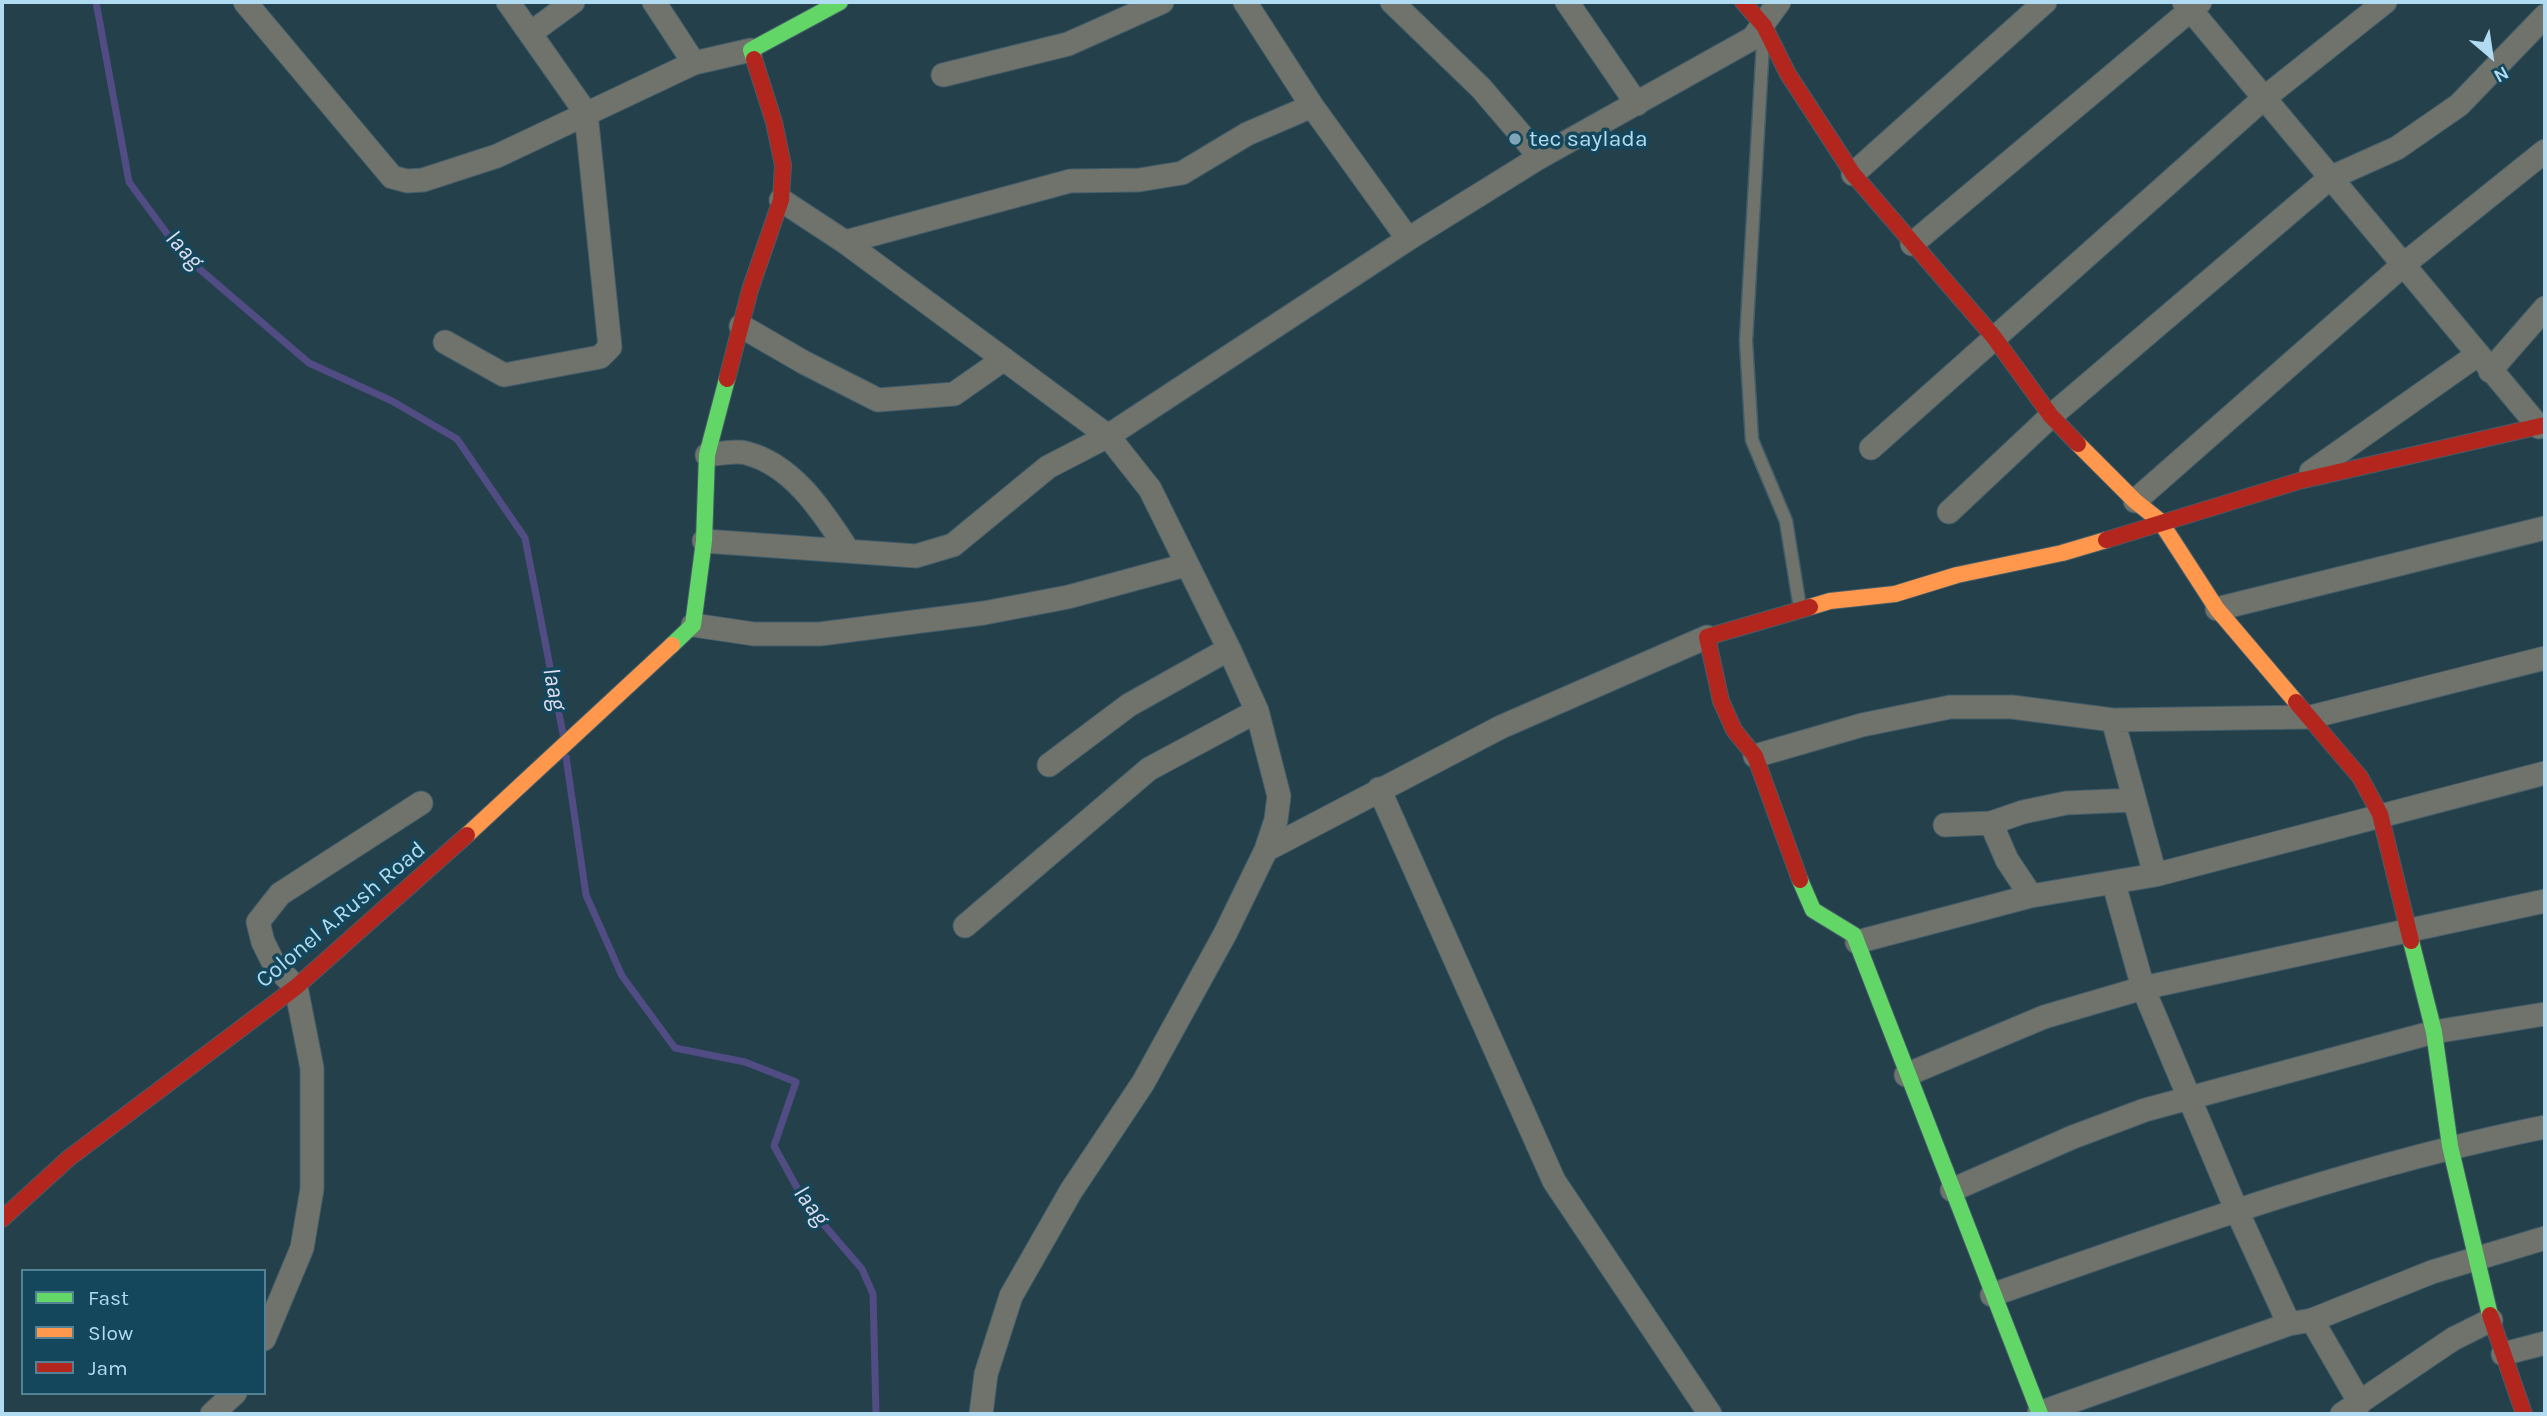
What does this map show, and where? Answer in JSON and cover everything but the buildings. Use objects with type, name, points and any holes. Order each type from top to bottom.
[{"type":"street","points":[[245,2],[392,177],[423,180],[497,156],[586,113],[664,80],[694,63],[751,50],[840,2]]},
{"type":"street","points":[[445,342],[505,375],[600,357],[610,347],[586,113],[532,32],[508,2]]},
{"type":"street","points":[[532,32],[573,2]]},
{"type":"street","points":[[654,2],[694,63]]},
{"type":"street","points":[[943,75],[1068,44],[1163,2]]},
{"type":"street","points":[[1245,2],[1312,106],[1408,239]]},
{"type":"street","points":[[1392,2],[1481,88],[1540,157]]},
{"type":"street","points":[[1567,2],[1637,104]]},
{"type":"street","points":[[1743,2],[1764,26],[1787,74],[1853,174],[1993,336],[2051,416],[2135,501],[2160,521],[2217,609],[2360,777],[2380,814],[2434,1032],[2450,1146],[2474,1259],[2491,1320],[2524,1414]]},
{"type":"street","points":[[704,541],[847,549],[916,556],[953,545],[1048,467],[1108,436],[1408,239],[1540,157],[1753,38],[1779,2]]},
{"type":"street","points":[[1853,174],[2045,2]]},
{"type":"street","points":[[1871,448],[1993,336],[2263,99],[2385,2]]},
{"type":"street","points":[[1912,244],[2191,4],[2263,99],[2483,363],[2542,426]]},
{"type":"street","points":[[1949,512],[2051,416],[2330,178],[2397,148],[2438,122],[2545,16]]},
{"type":"street","points":[[751,50],[774,122],[783,165],[781,200],[741,326],[707,455],[704,541],[693,625],[754,634],[820,634],[984,613],[1068,597],[1186,565]]},
{"type":"street","points":[[845,242],[1070,181],[1139,180],[1182,173],[1247,134],[1312,106]]},
{"type":"street","points":[[2135,501],[2403,265],[2545,151]]},
{"type":"street","points":[[781,200],[845,242],[1108,436],[1150,489],[1228,649],[1256,711],[1279,796],[1276,821],[1266,850],[1225,934],[1143,1083],[1071,1191],[1011,1296],[986,1374],[981,1414]]},
{"type":"street","points":[[2299,481],[2483,363],[2545,308]]},
{"type":"street","points":[[741,326],[805,363],[878,400],[954,394],[1004,359]]},
{"type":"street","points":[[1266,850],[1501,727],[1707,637],[1800,608],[1830,601],[1895,594],[1957,575],[2062,554],[2160,521],[2299,481],[2542,426]]},
{"type":"street","points":[[707,455],[744,453],[784,471],[822,511],[847,549]]},
{"type":"street","points":[[2217,609],[2545,528]]},
{"type":"street","name":"Colonel A.Rush Road","points":[[2,1219],[69,1158],[296,987],[397,900],[693,625]]},
{"type":"street","points":[[1707,637],[1718,696],[1728,724],[1738,740],[1755,756],[1808,903],[1819,918],[1850,930],[1857,942],[1906,1075],[2039,1414],[2300,1322],[2432,1272],[2545,1238]]},
{"type":"street","points":[[1049,765],[1129,705],[1228,649]]},
{"type":"street","points":[[1755,756],[1863,725],[1950,707],[2012,707],[2113,720],[2311,717],[2545,658]]},
{"type":"street","points":[[965,926],[1149,769],[1256,711]]},
{"type":"street","points":[[2113,720],[2155,875]]},
{"type":"street","points":[[1857,942],[2031,897],[2155,875],[2545,773]]},
{"type":"street","points":[[1379,789],[1554,1181],[1710,1414]]},
{"type":"street","points":[[1945,825],[1991,823],[2023,812],[2066,803],[2133,800]]},
{"type":"street","points":[[266,1334],[302,1248],[312,1189],[312,1068],[296,987],[275,966],[258,922],[279,894],[421,803]]},
{"type":"street","points":[[1991,823],[2007,860],[2031,897]]},
{"type":"street","points":[[2114,884],[2143,988],[2236,1209],[2351,1408],[2453,1339],[2491,1320]]},
{"type":"street","points":[[1906,1075],[2045,1017],[2143,988],[2545,901]]},
{"type":"street","points":[[1952,1190],[2073,1137],[2145,1110],[2434,1032],[2545,1014]]},
{"type":"street","points":[[1992,1295],[2236,1209],[2450,1146],[2545,1127]]},
{"type":"street","points":[[2503,1354],[2545,1343]]},
{"type":"street","points":[[212,1414],[233,1395]]},
{"type":"lane","points":[[1764,26],[1746,341],[1752,440],[1786,521],[1800,608]]},
{"type":"waterway","name":"laag","points":[[96,2],[129,182],[182,254],[309,363],[392,401],[457,439],[525,538],[563,734]]},
{"type":"waterway","name":"laag","points":[[566,757],[586,895],[622,976],[675,1048],[745,1062],[796,1082],[774,1146],[806,1204],[862,1269],[873,1294],[876,1414]]},
{"type":"traffic: fast","points":[[754,59],[751,50],[840,2]]},
{"type":"traffic: fast","points":[[672,645],[693,625],[704,541],[707,455],[727,379]]},
{"type":"traffic: fast","points":[[1800,880],[1813,910],[1854,935],[2040,1414]]},
{"type":"traffic: fast","points":[[2411,941],[2434,1032],[2450,1146],[2490,1315]]},
{"type":"traffic: slow","points":[[2078,444],[2135,501],[2160,521],[2217,609],[2296,702]]},
{"type":"traffic: slow","points":[[1810,607],[1830,601],[1895,594],[1957,575],[2062,553],[2106,540]]},
{"type":"traffic: slow","points":[[467,835],[672,645]]},
{"type":"traffic: jam","points":[[1743,2],[1764,26],[1788,74],[1853,174],[1993,336],[2051,416],[2078,444]]},
{"type":"traffic: jam","points":[[727,379],[750,290],[781,200],[783,165],[774,122],[754,59]]},
{"type":"traffic: jam","points":[[2106,540],[2299,481],[2545,425]]},
{"type":"traffic: jam","points":[[1800,880],[1755,756],[1734,730],[1721,701],[1707,637],[1810,607]]},
{"type":"traffic: jam","points":[[2296,702],[2360,777],[2380,814],[2411,941]]},
{"type":"traffic: jam","points":[[2,1219],[69,1158],[296,987],[467,835]]},
{"type":"traffic: jam","points":[[2490,1315],[2524,1414]]},
{"type":"place","name":"tec saylada","points":[[1515,139]]}]
